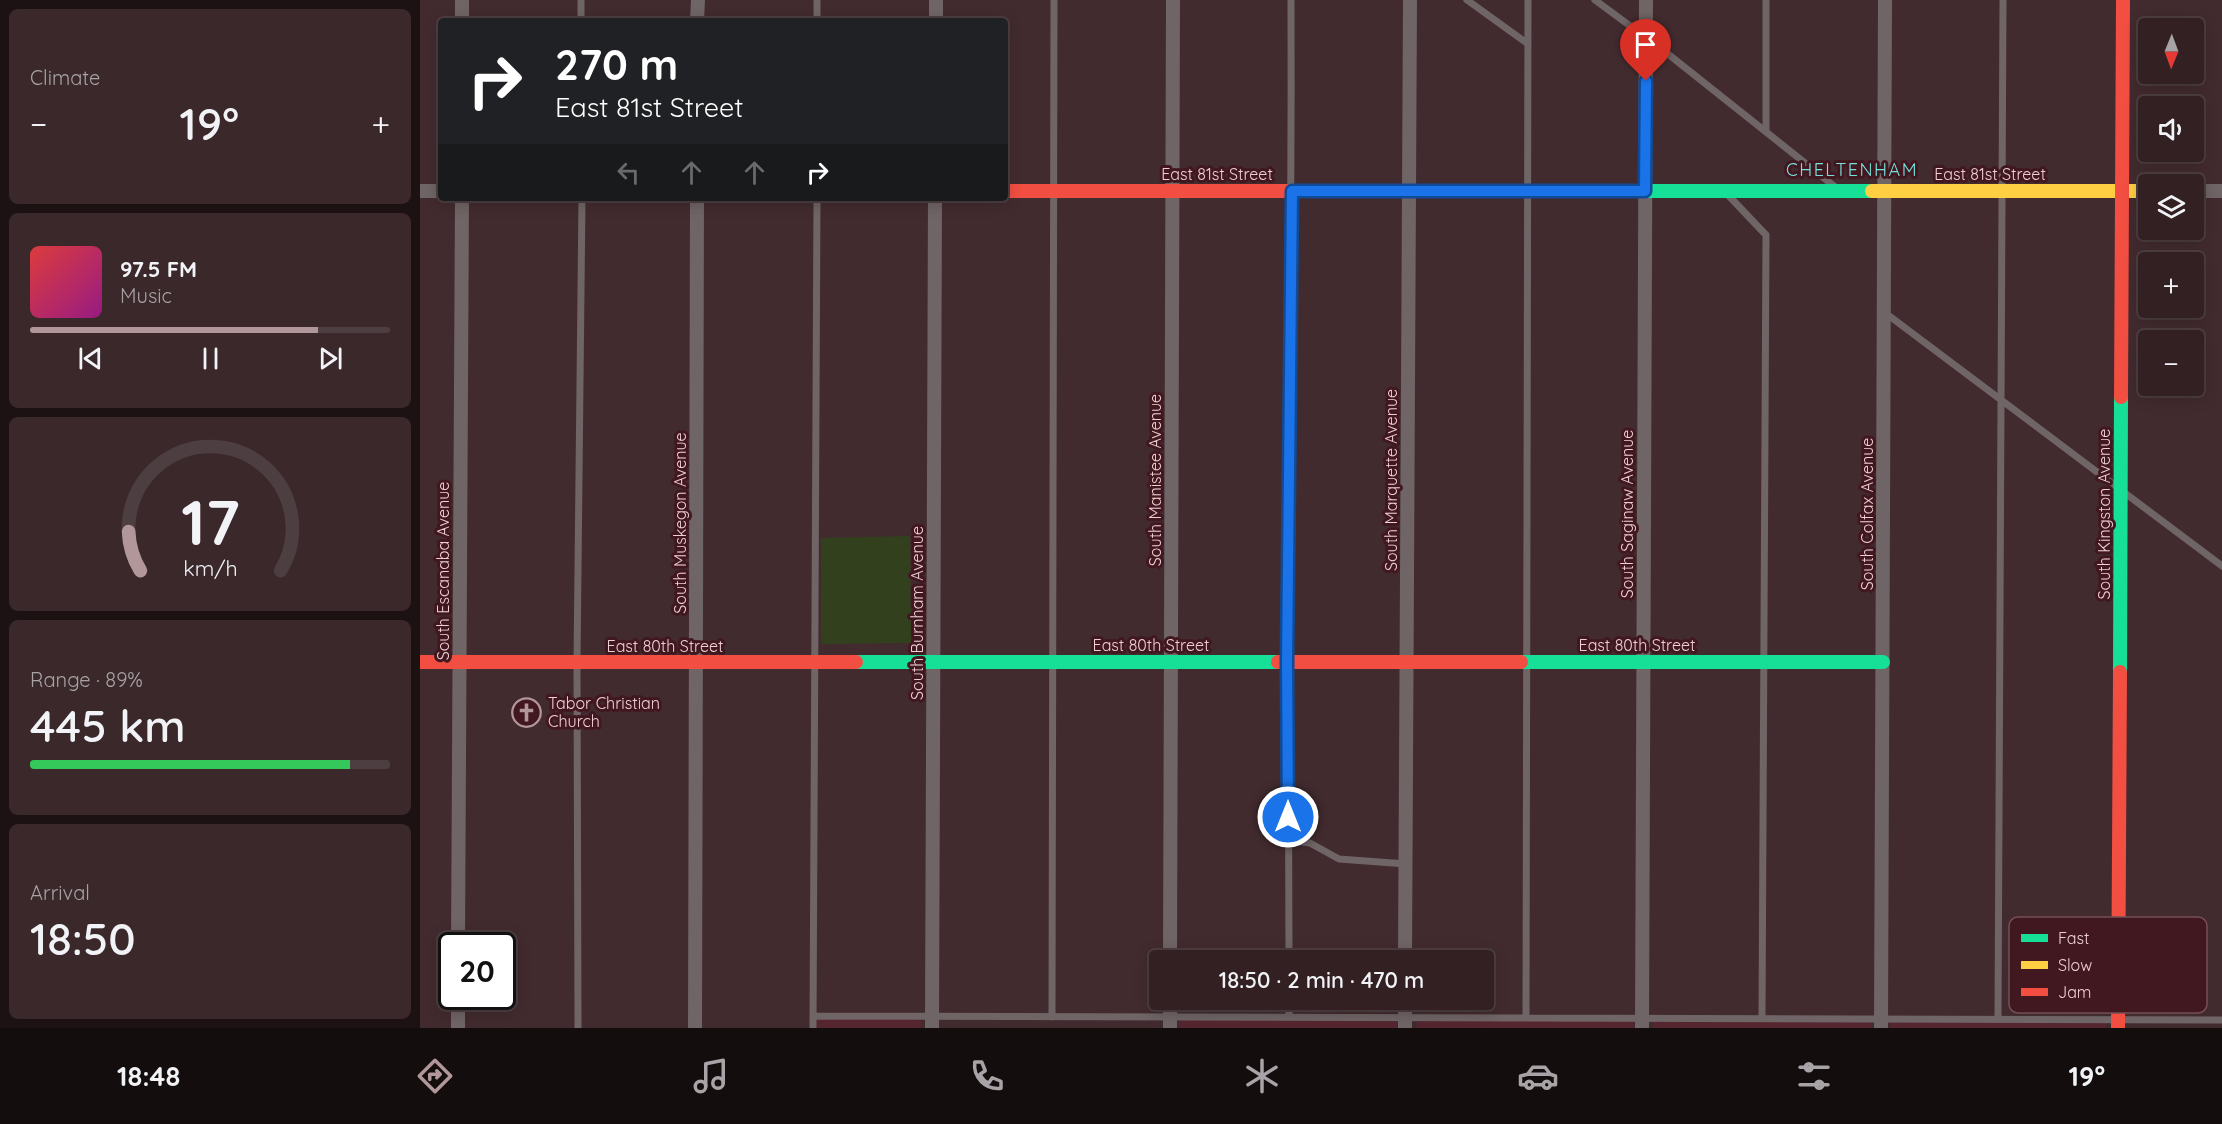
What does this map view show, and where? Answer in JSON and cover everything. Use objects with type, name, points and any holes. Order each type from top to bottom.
[{"type":"street","points":[[462,0],[462,18]]},
{"type":"street","points":[[698,0],[698,18]]},
{"type":"street","points":[[936,0],[936,18]]},
{"type":"street","name":"South Manistee Avenue","points":[[1170,950],[1173,0]]},
{"type":"street","name":"South Marquette Avenue","points":[[1405,950],[1410,0]]},
{"type":"street","name":"South Saginaw Avenue","points":[[1642,1023],[1646,0]]},
{"type":"street","name":"South Colfax Avenue","points":[[1881,1023],[1885,0]]},
{"type":"street","name":"South Kingston Avenue","points":[[2119,917],[2123,0]]},
{"type":"street","points":[[420,191],[438,191]]},
{"type":"street","name":"East 81st Street","points":[[1008,191],[2138,191]]},
{"type":"street","points":[[2204,191],[2222,191]]},
{"type":"street","name":"South Escanaba Avenue","points":[[458,932],[462,201]]},
{"type":"street","name":"South Muskegon Avenue","points":[[695,1028],[697,201]]},
{"type":"street","name":"South Burnham Avenue","points":[[932,1022],[935,201]]},
{"type":"street","name":"East 80th Street","points":[[420,662],[1883,662]]},
{"type":"street","points":[[458,1010],[458,1028]]},
{"type":"lane","points":[[581,0],[582,18]]},
{"type":"lane","points":[[817,0],[817,18]]},
{"type":"lane","points":[[1052,1017],[1054,0]]},
{"type":"lane","points":[[1289,950],[1287,662],[1292,191],[1291,0]]},
{"type":"lane","points":[[1467,0],[1528,44]]},
{"type":"lane","points":[[1526,1018],[1528,0]]},
{"type":"lane","points":[[1595,0],[1766,131],[1840,191]]},
{"type":"lane","points":[[1766,0],[1766,131]]},
{"type":"lane","points":[[2003,0],[2002,1019],[2005,1028]]},
{"type":"lane","points":[[1724,191],[1766,236],[1762,1018]]},
{"type":"lane","points":[[578,1028],[577,662],[582,201]]},
{"type":"lane","points":[[813,1028],[817,201]]},
{"type":"lane","points":[[1884,312],[2222,566]]},
{"type":"lane","points":[[1288,840],[1310,843],[1339,859],[1406,864]]},
{"type":"lane","points":[[1289,1010],[1289,1017]]},
{"type":"lane","points":[[813,1017],[932,1022],[1052,1017],[1170,1023],[1289,1017],[1405,1023],[1526,1018],[1642,1023],[1762,1018],[1881,1023],[2002,1019],[2118,1024],[2222,1020]]},
{"type":"shaded area","points":[[813,1016],[921,1017],[921,1028],[813,1028]]},
{"type":"shaded area","points":[[1179,1017],[1397,1018],[1397,1028],[1179,1028]]},
{"type":"shaded area","points":[[1417,1018],[1633,1018],[1633,1028],[1417,1028]]},
{"type":"shaded area","points":[[1653,1018],[1872,1019],[1872,1028],[1653,1028]]},
{"type":"shaded area","points":[[1890,1019],[2106,1019],[2106,1028],[1890,1028]]},
{"type":"green space","points":[[910,536],[911,643],[821,644],[821,538]]},
{"type":"traffic: fast","points":[[1454,191],[1872,191]]},
{"type":"traffic: fast","points":[[2120,672],[2121,397]]},
{"type":"traffic: fast","points":[[856,662],[1278,662]]},
{"type":"traffic: fast","points":[[1521,662],[1883,662]]},
{"type":"traffic: slow","points":[[1872,191],[2138,191]]},
{"type":"traffic: jam","points":[[2121,397],[2123,0]]},
{"type":"traffic: jam","points":[[1008,191],[1454,191]]},
{"type":"traffic: jam","points":[[420,662],[856,662]]},
{"type":"traffic: jam","points":[[1278,662],[1521,662]]},
{"type":"traffic: jam","points":[[2119,917],[2120,672]]},
{"type":"traffic: jam","points":[[2118,1013],[2118,1028]]},
{"type":"place","name":"Tabor Christian Church","points":[[527,712]]},
{"type":"district","name":"CHELTENHAM","points":[[1852,169]]},
{"type":"route","points":[[1288,817],[1287,662],[1292,191],[1645,191],[1646,81]]}]
